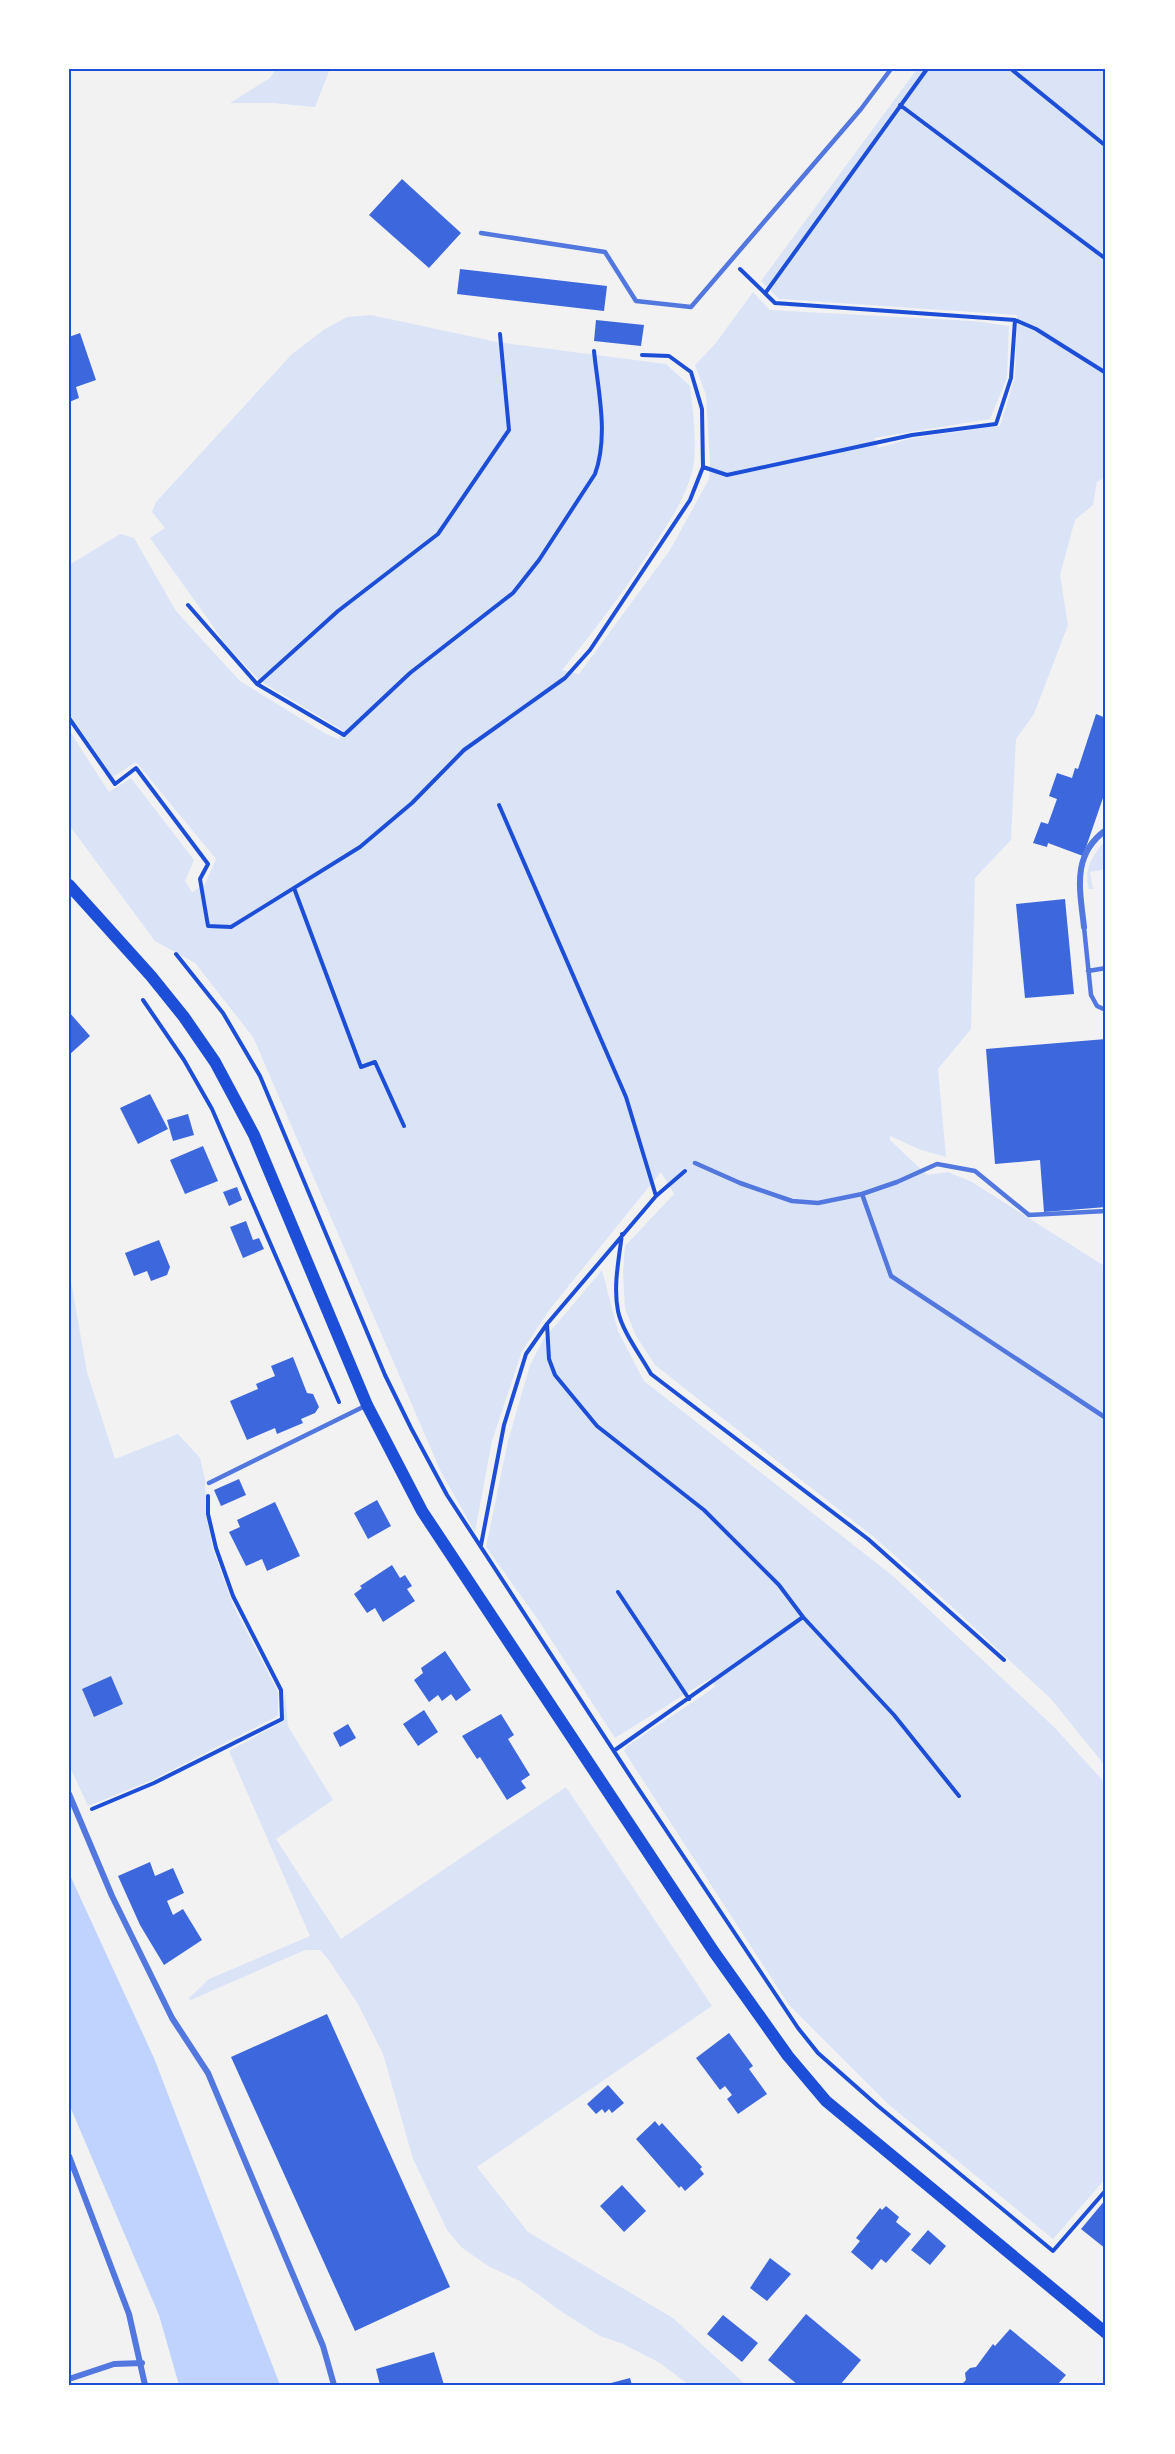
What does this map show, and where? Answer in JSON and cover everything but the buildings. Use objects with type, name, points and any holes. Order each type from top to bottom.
[{"type":"main road","points":[[69,885],[151,976],[184,1017],[215,1062],[254,1135],[367,1405],[422,1511],[708,1942],[788,2056],[826,2101],[1106,2333]]},
{"type":"street","points":[[1084,927],[1079,870],[1094,839],[1106,830]]},
{"type":"street","points":[[69,1794],[112,1896],[172,2018],[208,2073],[323,2346],[334,2385]]},
{"type":"street","points":[[69,2156],[129,2314],[142,2363],[145,2385]]},
{"type":"street","points":[[69,2379],[114,2364],[142,2363]]},
{"type":"lane","points":[[481,233],[605,252],[636,301],[691,306],[861,109],[891,69]]},
{"type":"lane","points":[[1084,927],[1091,995],[1097,1006],[1106,1010]]},
{"type":"lane","points":[[1088,971],[1106,968]]},
{"type":"lane","points":[[695,1163],[740,1184],[792,1202],[818,1203],[862,1194],[897,1182],[937,1164],[975,1171],[1029,1215],[1106,1211]]},
{"type":"lane","points":[[862,1194],[891,1276],[1106,1418]]},
{"type":"lane","points":[[209,1483],[367,1405]]},
{"type":"path","points":[[766,292],[927,69]]},
{"type":"path","points":[[1011,69],[1106,146]]},
{"type":"path","points":[[900,105],[1106,259]]},
{"type":"path","points":[[731,260],[775,303],[1015,320],[1036,329],[1106,373]]},
{"type":"path","points":[[703,467],[727,475],[912,435],[996,424],[1011,378],[1015,320]]},
{"type":"path","points":[[257,684],[338,611],[438,534],[509,430],[500,334]]},
{"type":"path","points":[[188,605],[257,684],[344,735],[410,673],[513,593],[539,561],[595,474],[600,460],[603,433],[594,351]]},
{"type":"path","points":[[69,718],[115,784],[136,768],[208,864],[200,879],[208,926],[231,927],[360,847],[412,803],[464,750],[564,678],[590,650],[690,500],[703,467],[702,409],[691,372],[669,356],[642,355]]},
{"type":"path","points":[[499,805],[626,1097],[656,1196]]},
{"type":"path","points":[[294,888],[361,1067],[375,1062],[404,1126]]},
{"type":"path","points":[[176,954],[223,1013],[260,1077],[385,1375],[447,1495],[798,2028],[819,2053],[878,2106],[1053,2251],[1106,2190]]},
{"type":"path","points":[[151,976],[141,996],[184,1060],[212,1108],[346,1417]]},
{"type":"path","points":[[480,1545],[504,1425],[526,1354],[547,1324],[622,1234],[656,1196],[695,1163]]},
{"type":"path","points":[[622,1234],[617,1277],[618,1312],[651,1374],[868,1539],[1004,1660]]},
{"type":"path","points":[[547,1324],[549,1359],[555,1375],[597,1426],[704,1510],[779,1585],[804,1617],[894,1715],[959,1796]]},
{"type":"path","points":[[77,1815],[154,1783],[282,1719],[281,1690],[233,1596],[216,1548],[208,1514],[209,1483]]},
{"type":"path","points":[[618,1592],[689,1700]]},
{"type":"path","points":[[615,1750],[804,1617]]},
{"type":"shaded area","points":[[276,69],[330,69],[315,107],[273,103],[230,103],[270,78]]},
{"type":"shaded area","points":[[917,69],[1106,69],[1106,477],[1097,482],[1093,505],[1075,520],[1060,575],[1068,625],[1034,714],[1016,739],[1011,840],[975,878],[971,1029],[938,1069],[946,1157],[921,1150],[890,1136],[890,1140],[927,1175],[948,1172],[972,1182],[1106,1267],[1106,1767],[1051,1699],[875,1538],[655,1365],[636,1336],[625,1309],[623,1273],[625,1246],[674,1194],[661,1172],[550,1309],[522,1351],[492,1441],[475,1532],[441,1472],[253,1037],[195,963],[155,941],[69,825],[69,730],[109,792],[131,778],[194,860],[185,881],[192,892],[205,884],[216,859],[136,762],[113,777],[69,713],[69,565],[120,534],[134,538],[176,611],[240,681],[326,734],[339,739],[342,730],[260,681],[227,646],[150,538],[165,528],[152,512],[156,502],[292,354],[325,329],[347,317],[371,315],[497,342],[666,364],[690,386],[695,441],[694,463],[689,482],[676,510],[643,561],[610,609],[562,670],[579,674],[670,550],[709,479],[706,395],[695,365],[715,344],[753,292],[770,310],[973,321],[1009,326],[1007,378],[990,419],[874,438],[878,448],[912,438],[1000,426],[1015,377],[1017,315],[779,299],[761,281]]},
{"type":"shaded area","points":[[1106,840],[1106,869],[1090,872],[1093,889],[1089,889],[1087,875],[1090,862]]},
{"type":"shaded area","points":[[69,1270],[87,1372],[115,1459],[178,1434],[200,1458],[205,1479],[206,1515],[213,1549],[233,1605],[278,1692],[278,1716],[152,1780],[88,1806],[69,1765]]},
{"type":"shaded area","points":[[602,1270],[618,1331],[644,1381],[893,1576],[1054,1727],[1106,1784],[1106,2178],[1053,2239],[888,2104],[789,2005],[624,1751],[627,1746],[715,1687],[711,1678],[615,1738],[539,1621],[486,1547],[508,1441],[530,1365],[543,1340]]},
{"type":"shaded area","points":[[285,1689],[288,1726],[333,1800],[276,1839],[341,1939],[566,1787],[712,2006],[477,2167],[528,2232],[673,2318],[746,2385],[689,2385],[660,2363],[623,2344],[600,2336],[559,2310],[520,2281],[488,2266],[461,2247],[447,2230],[413,2159],[383,2054],[358,2004],[320,1950],[305,1950],[191,2000],[188,1999],[209,1979],[310,1936],[229,1751],[284,1721]]},
{"type":"water","points":[[69,1873],[154,2058],[280,2385],[179,2385],[159,2315],[69,2104]]}]
